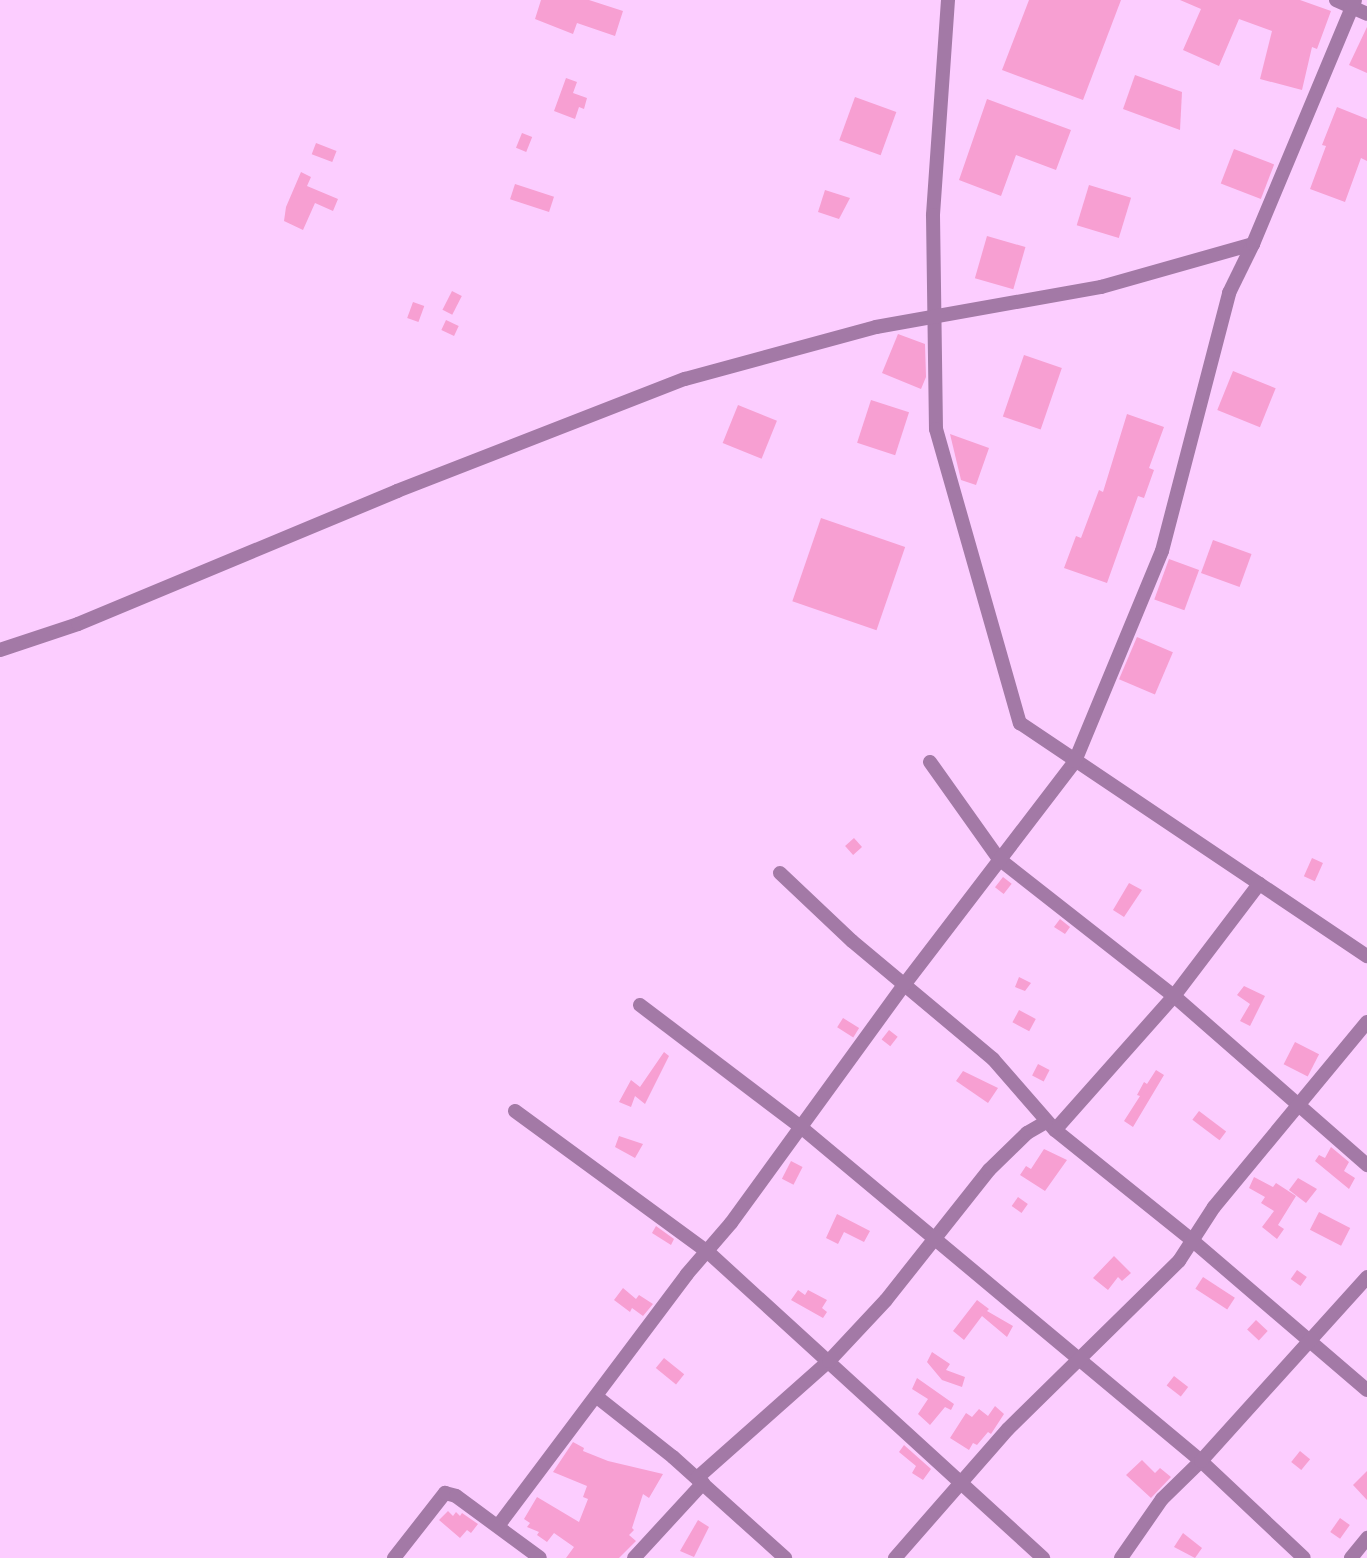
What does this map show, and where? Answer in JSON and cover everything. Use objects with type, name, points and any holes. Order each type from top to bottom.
[{"type":"street","points":[[948,0],[933,215],[936,429],[1020,723],[1367,956]]},
{"type":"street","points":[[1336,0],[1353,5],[1367,14]]},
{"type":"street","points":[[498,1526],[687,1274],[708,1252],[802,1128],[904,985],[1075,761],[1162,551],[1229,293],[1253,244],[1353,5]]},
{"type":"street","points":[[0,650],[78,624],[397,491],[685,379],[876,327],[1101,287],[1253,244]]},
{"type":"street","points":[[930,762],[999,859],[1174,996],[1297,1107],[1367,1165]]},
{"type":"street","points":[[780,873],[852,942],[993,1059],[1050,1126],[1193,1241],[1367,1390]]},
{"type":"street","points":[[634,1558],[700,1481],[829,1361],[886,1300],[1009,1149],[1050,1126],[1174,996],[1259,884]]},
{"type":"street","points":[[640,1005],[802,1128],[1201,1461],[1304,1558]]},
{"type":"street","points":[[895,1558],[959,1483],[1076,1359],[1179,1261],[1214,1206],[1367,1022]]},
{"type":"street","points":[[515,1111],[708,1252],[1043,1558]]},
{"type":"street","points":[[1121,1558],[1162,1499],[1201,1461],[1367,1277]]},
{"type":"street","points":[[597,1397],[700,1481],[785,1558]]},
{"type":"street","points":[[394,1558],[445,1493],[456,1496],[540,1558]]},
{"type":"street","points":[[1351,1558],[1367,1538]]},
{"type":"building","points":[[541,0],[589,0],[623,11],[615,36],[577,23],[573,34],[535,19]]},
{"type":"building","points":[[1029,0],[1121,0],[1083,100],[1002,70]]},
{"type":"building","points":[[1180,0],[1300,0],[1331,11],[1317,49],[1312,47],[1302,90],[1260,79],[1272,31],[1239,19],[1219,66],[1183,50],[1201,9]]},
{"type":"building","points":[[1367,27],[1367,73],[1349,65]]},
{"type":"building","points":[[1135,75],[1182,92],[1180,130],[1123,109]]},
{"type":"building","points":[[566,78],[577,82],[573,93],[587,98],[584,109],[579,107],[575,119],[554,111]]},
{"type":"building","points":[[855,97],[896,112],[881,155],[839,140]]},
{"type":"building","points":[[987,99],[1071,130],[1056,170],[1016,155],[1001,196],[959,180]]},
{"type":"building","points":[[1337,107],[1367,119],[1367,161],[1361,158],[1345,202],[1310,189],[1326,146],[1322,145]]},
{"type":"building","points":[[522,133],[532,137],[526,152],[516,148]]},
{"type":"building","points":[[316,143],[337,151],[332,162],[312,154]]},
{"type":"building","points":[[1234,149],[1274,164],[1261,199],[1221,184]]},
{"type":"building","points":[[301,172],[311,177],[307,186],[338,199],[333,211],[315,203],[303,230],[284,221],[286,207]]},
{"type":"building","points":[[515,184],[554,197],[549,212],[510,199]]},
{"type":"building","points":[[1089,185],[1131,198],[1119,238],[1077,225]]},
{"type":"building","points":[[825,190],[850,198],[839,219],[818,212]]},
{"type":"building","points":[[987,236],[1025,247],[1013,289],[975,278]]},
{"type":"building","points":[[452,291],[462,296],[452,315],[442,310]]},
{"type":"building","points":[[413,302],[424,306],[418,322],[407,318]]},
{"type":"building","points":[[446,320],[459,326],[454,336],[441,330]]},
{"type":"building","points":[[898,334],[925,344],[926,377],[921,389],[882,373]]},
{"type":"building","points":[[1024,355],[1062,368],[1041,429],[1003,416]]},
{"type":"building","points":[[1233,371],[1276,388],[1260,427],[1217,410]]},
{"type":"building","points":[[871,400],[909,412],[895,455],[857,443]]},
{"type":"building","points":[[738,405],[777,421],[762,459],[723,443]]},
{"type":"building","points":[[1127,414],[1164,427],[1149,468],[1154,470],[1144,498],[1138,496],[1107,583],[1064,568],[1076,536],[1081,538],[1099,490],[1103,492]]},
{"type":"building","points":[[950,434],[989,448],[976,485],[961,480]]},
{"type":"building","points":[[821,518],[905,547],[877,630],[792,601]]},
{"type":"building","points":[[1213,540],[1252,554],[1240,587],[1201,573]]},
{"type":"building","points":[[1169,559],[1199,570],[1184,610],[1154,599]]},
{"type":"building","points":[[1137,637],[1173,652],[1155,695],[1119,679]]},
{"type":"building","points":[[854,838],[862,847],[853,855],[845,846]]},
{"type":"building","points":[[1312,858],[1323,863],[1315,881],[1304,876]]},
{"type":"building","points":[[1003,877],[1012,884],[1004,894],[995,887]]},
{"type":"building","points":[[1129,883],[1142,890],[1124,917],[1113,910]]},
{"type":"building","points":[[1060,919],[1070,927],[1065,934],[1054,927]]},
{"type":"building","points":[[1019,977],[1031,983],[1025,991],[1015,987]]},
{"type":"building","points":[[1244,986],[1265,996],[1250,1026],[1240,1021],[1250,1004],[1237,995]]},
{"type":"building","points":[[1019,1010],[1036,1019],[1029,1031],[1012,1022]]},
{"type":"building","points":[[843,1018],[859,1028],[853,1037],[837,1027]]},
{"type":"building","points":[[889,1030],[898,1037],[890,1046],[882,1039]]},
{"type":"building","points":[[1295,1042],[1319,1054],[1308,1077],[1284,1064]]},
{"type":"building","points":[[664,1052],[669,1056],[645,1104],[635,1096],[631,1107],[619,1102],[631,1080],[640,1087]]},
{"type":"building","points":[[1038,1064],[1050,1070],[1044,1081],[1032,1076]]},
{"type":"building","points":[[1156,1070],[1164,1075],[1133,1127],[1124,1121],[1140,1096],[1137,1095],[1144,1082],[1147,1084]]},
{"type":"building","points":[[963,1071],[998,1088],[988,1103],[956,1081]]},
{"type":"building","points":[[1199,1111],[1226,1131],[1220,1140],[1192,1120]]},
{"type":"building","points":[[619,1136],[643,1144],[635,1158],[615,1147]]},
{"type":"building","points":[[1331,1147],[1349,1162],[1344,1171],[1355,1178],[1349,1189],[1315,1161],[1319,1155],[1325,1158]]},
{"type":"building","points":[[1044,1149],[1067,1160],[1045,1191],[1020,1175],[1026,1166],[1031,1169]]},
{"type":"building","points":[[791,1161],[803,1167],[794,1185],[782,1179]]},
{"type":"building","points":[[1254,1177],[1273,1187],[1276,1183],[1296,1196],[1278,1225],[1284,1229],[1277,1239],[1262,1227],[1274,1211],[1261,1203],[1265,1197],[1249,1188]]},
{"type":"building","points":[[1298,1178],[1317,1189],[1306,1203],[1289,1190]]},
{"type":"building","points":[[1018,1197],[1028,1204],[1022,1213],[1012,1206]]},
{"type":"building","points":[[1319,1212],[1350,1228],[1341,1246],[1310,1230]]},
{"type":"building","points":[[837,1214],[870,1231],[864,1242],[844,1232],[838,1244],[826,1238]]},
{"type":"building","points":[[656,1226],[674,1239],[671,1245],[652,1233]]},
{"type":"building","points":[[1114,1256],[1131,1273],[1122,1281],[1118,1277],[1108,1290],[1093,1278]]},
{"type":"building","points":[[1297,1270],[1307,1277],[1301,1286],[1291,1279]]},
{"type":"building","points":[[1203,1277],[1235,1298],[1227,1309],[1195,1289]]},
{"type":"building","points":[[623,1288],[636,1299],[639,1295],[653,1304],[643,1316],[632,1308],[630,1312],[614,1300]]},
{"type":"building","points":[[798,1290],[805,1295],[808,1290],[827,1300],[822,1308],[827,1312],[823,1318],[791,1300]]},
{"type":"building","points":[[977,1300],[989,1309],[987,1311],[1013,1326],[1007,1337],[982,1316],[964,1340],[953,1331]]},
{"type":"building","points":[[1256,1320],[1268,1331],[1259,1340],[1247,1330]]},
{"type":"building","points":[[932,1352],[950,1364],[946,1370],[965,1377],[962,1387],[942,1380],[927,1362]]},
{"type":"building","points":[[664,1358],[684,1374],[676,1384],[656,1368]]},
{"type":"building","points":[[1174,1376],[1188,1387],[1181,1397],[1167,1385]]},
{"type":"building","points":[[917,1378],[954,1404],[951,1410],[945,1407],[930,1425],[918,1414],[928,1399],[912,1389]]},
{"type":"building","points":[[995,1406],[1004,1414],[991,1434],[988,1432],[977,1445],[973,1443],[969,1450],[950,1438],[966,1413],[972,1417],[979,1409],[988,1416]]},
{"type":"building","points":[[573,1442],[584,1448],[583,1451],[608,1461],[663,1474],[649,1498],[643,1494],[632,1528],[634,1530],[629,1535],[636,1541],[619,1558],[566,1558],[574,1547],[554,1533],[547,1542],[537,1535],[539,1532],[527,1527],[530,1523],[524,1519],[537,1497],[579,1522],[588,1499],[583,1497],[587,1486],[553,1472]]},
{"type":"building","points":[[904,1445],[931,1469],[923,1480],[912,1473],[916,1466],[899,1452]]},
{"type":"building","points":[[1300,1451],[1310,1459],[1301,1470],[1291,1462]]},
{"type":"building","points":[[1142,1460],[1155,1473],[1160,1468],[1171,1477],[1151,1498],[1126,1475]]},
{"type":"building","points":[[1367,1471],[1367,1500],[1353,1485]]},
{"type":"building","points":[[448,1511],[453,1516],[456,1512],[460,1516],[462,1513],[478,1524],[471,1533],[467,1530],[460,1538],[439,1520]]},
{"type":"building","points":[[1340,1518],[1350,1525],[1340,1539],[1330,1532]]},
{"type":"building","points":[[698,1520],[709,1527],[694,1557],[680,1551]]},
{"type":"building","points":[[1183,1533],[1202,1548],[1195,1558],[1174,1547]]}]
